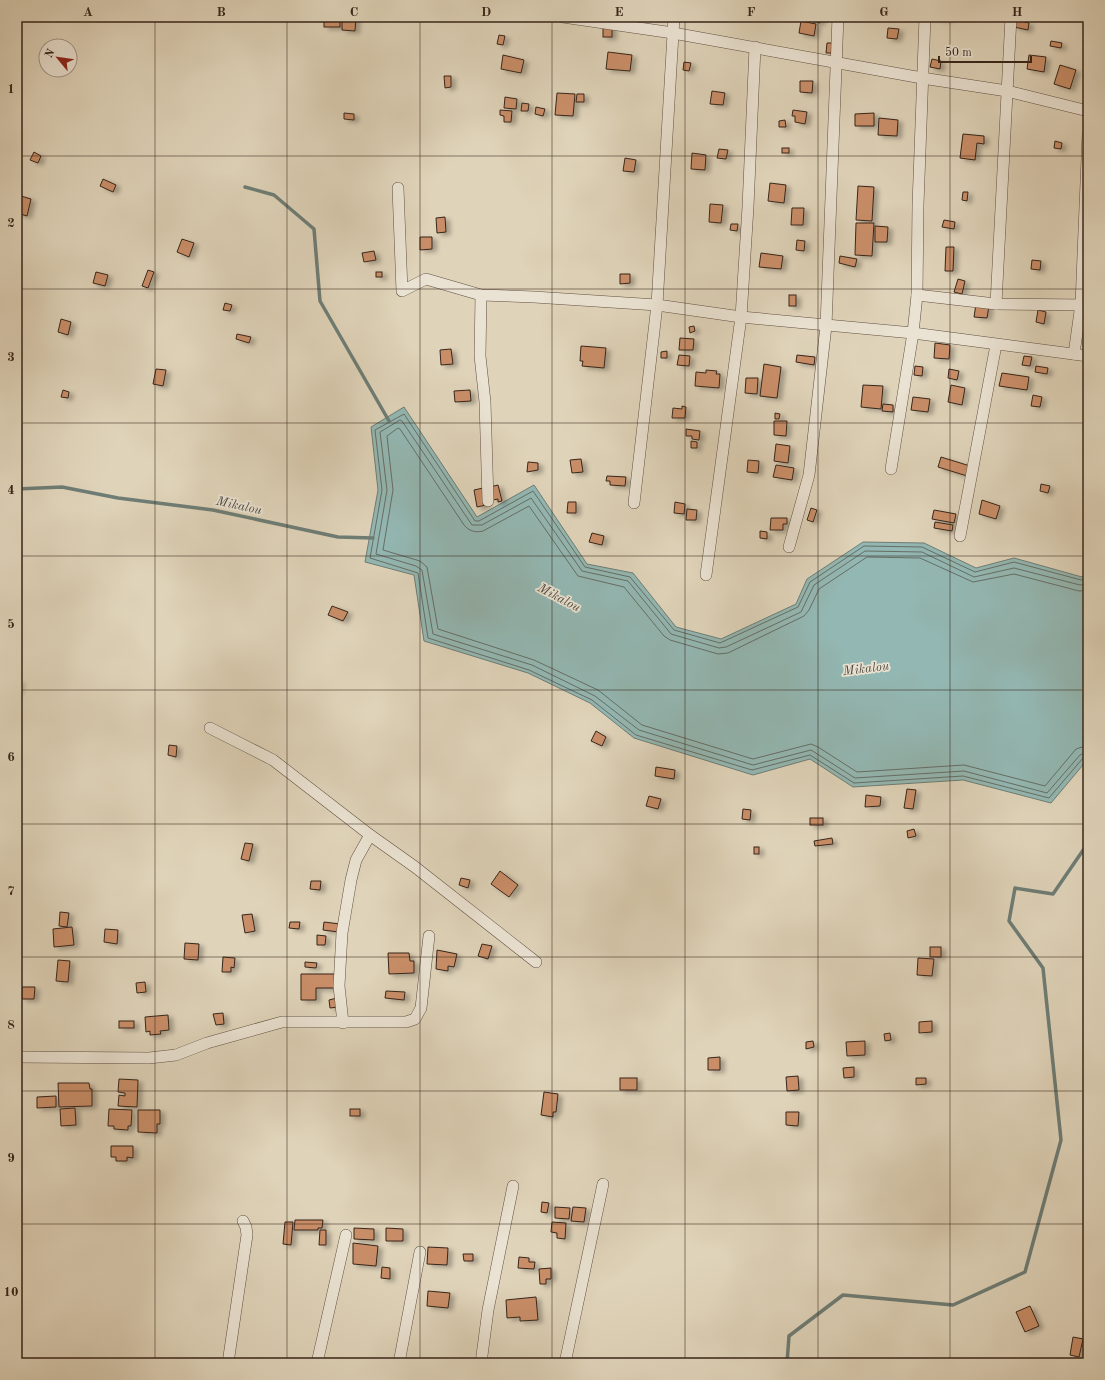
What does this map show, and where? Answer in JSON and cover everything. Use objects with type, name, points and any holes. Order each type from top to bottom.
[{"type":"street","points":[[563,17],[604,19],[836,63],[1007,91],[1088,111]]},
{"type":"street","points":[[634,503],[657,305],[674,17]]},
{"type":"street","points":[[789,547],[809,475],[826,326],[838,17]]},
{"type":"street","points":[[891,469],[913,333],[917,296],[922,78],[925,17]]},
{"type":"street","points":[[996,304],[1011,17]]},
{"type":"street","points":[[706,575],[741,317],[748,207],[754,47]]},
{"type":"street","points":[[1074,354],[1085,305],[1088,134]]},
{"type":"street","points":[[398,188],[402,291],[426,279],[481,295],[534,296],[657,305],[741,317],[913,333],[1088,356]]},
{"type":"street","points":[[481,295],[480,356],[485,402],[488,501]]},
{"type":"street","points":[[917,296],[996,304],[1085,305]]},
{"type":"street","points":[[960,536],[996,345]]},
{"type":"street","points":[[210,728],[273,760],[536,962]]},
{"type":"street","points":[[343,1023],[339,986],[342,933],[350,880],[356,860],[370,835]]},
{"type":"street","points":[[17,1057],[149,1058],[176,1055],[207,1043],[282,1022],[406,1022],[415,1019],[421,1008],[429,936]]},
{"type":"street","points":[[565,1363],[603,1184]]},
{"type":"street","points":[[481,1363],[488,1310],[513,1186]]},
{"type":"street","points":[[228,1363],[247,1235],[246,1227],[243,1221]]},
{"type":"street","points":[[317,1363],[346,1235]]},
{"type":"street","points":[[399,1363],[420,1252]]},
{"type":"water","points":[[404,407],[477,517],[534,485],[587,564],[633,573],[676,627],[721,639],[796,604],[807,579],[863,542],[924,543],[976,568],[1014,558],[1082,577],[1088,570],[1088,759],[1051,803],[963,780],[853,787],[810,759],[753,775],[634,738],[590,703],[528,673],[424,641],[414,575],[365,562],[378,490],[371,427]]},
{"type":"building","points":[[342,17],[356,17],[355,31],[342,30]]},
{"type":"building","points":[[809,17],[822,17],[820,23],[809,20]]},
{"type":"building","points":[[935,17],[948,17],[948,20]]},
{"type":"building","points":[[324,19],[340,19],[340,27],[324,27]]},
{"type":"building","points":[[1016,20],[1029,23],[1028,30],[1014,27]]},
{"type":"building","points":[[801,21],[816,24],[814,36],[799,33]]},
{"type":"building","points":[[603,26],[612,26],[612,37],[603,37]]},
{"type":"building","points":[[888,28],[899,29],[897,39],[887,38]]},
{"type":"building","points":[[499,35],[505,36],[503,45],[497,44]]},
{"type":"building","points":[[1051,41],[1062,43],[1061,48],[1050,46]]},
{"type":"building","points":[[827,43],[834,43],[834,53],[826,53]]},
{"type":"building","points":[[608,52],[632,55],[630,71],[606,69]]},
{"type":"building","points":[[503,55],[524,60],[521,73],[501,69]]},
{"type":"building","points":[[1029,55],[1046,57],[1044,72],[1027,69]]},
{"type":"building","points":[[932,59],[941,61],[940,69],[930,67]]},
{"type":"building","points":[[684,62],[691,63],[689,71],[683,70]]},
{"type":"building","points":[[1060,65],[1076,70],[1070,89],[1054,84]]},
{"type":"building","points":[[444,76],[451,76],[451,87],[445,88]]},
{"type":"building","points":[[800,81],[813,81],[812,93],[800,92]]},
{"type":"building","points":[[712,91],[725,93],[723,105],[710,104]]},
{"type":"building","points":[[557,93],[575,94],[573,116],[555,115]]},
{"type":"building","points":[[577,94],[584,94],[584,102],[576,102]]},
{"type":"building","points":[[505,97],[517,99],[516,109],[504,108]]},
{"type":"building","points":[[522,103],[529,104],[528,111],[521,111]]},
{"type":"building","points":[[536,107],[545,109],[543,116],[535,114]]},
{"type":"building","points":[[500,110],[512,111],[511,122],[504,122],[504,116],[500,115]]},
{"type":"building","points":[[793,110],[807,112],[805,124],[795,122],[795,116],[792,116]]},
{"type":"building","points":[[344,113],[354,114],[354,120],[344,119]]},
{"type":"building","points":[[874,113],[874,126],[855,126],[855,114]]},
{"type":"building","points":[[879,118],[898,120],[897,136],[878,135]]},
{"type":"building","points":[[785,120],[786,127],[779,127],[779,121]]},
{"type":"building","points":[[963,134],[984,136],[984,144],[977,143],[975,160],[960,158]]},
{"type":"building","points":[[1055,141],[1062,143],[1061,149],[1054,148]]},
{"type":"building","points":[[782,148],[789,148],[789,153],[782,153]]},
{"type":"building","points":[[719,149],[728,150],[726,159],[717,158]]},
{"type":"building","points":[[34,152],[41,156],[38,163],[30,160]]},
{"type":"building","points":[[692,153],[706,155],[705,170],[691,169]]},
{"type":"building","points":[[625,158],[636,160],[634,172],[623,171]]},
{"type":"building","points":[[103,179],[116,185],[113,192],[100,186]]},
{"type":"building","points":[[770,183],[786,185],[784,203],[768,201]]},
{"type":"building","points":[[858,186],[874,187],[872,221],[856,220]]},
{"type":"building","points":[[963,192],[968,192],[967,201],[962,200]]},
{"type":"building","points":[[21,196],[31,199],[27,216],[17,213]]},
{"type":"building","points":[[710,204],[723,205],[721,223],[709,222]]},
{"type":"building","points":[[792,208],[804,208],[803,225],[791,225]]},
{"type":"building","points":[[445,217],[446,232],[437,233],[436,218]]},
{"type":"building","points":[[944,220],[955,222],[954,229],[942,227]]},
{"type":"building","points":[[856,223],[874,223],[872,256],[855,255]]},
{"type":"building","points":[[731,224],[738,224],[737,231],[730,230]]},
{"type":"building","points":[[875,226],[888,227],[887,242],[875,242]]},
{"type":"building","points":[[420,237],[432,237],[432,249],[420,250]]},
{"type":"building","points":[[182,239],[194,243],[189,257],[177,252]]},
{"type":"building","points":[[797,240],[805,241],[804,251],[796,250]]},
{"type":"building","points":[[946,247],[954,247],[953,271],[945,271]]},
{"type":"building","points":[[374,251],[376,260],[364,262],[362,253]]},
{"type":"building","points":[[761,253],[783,256],[781,269],[759,267]]},
{"type":"building","points":[[840,256],[857,259],[855,267],[839,263]]},
{"type":"building","points":[[1032,260],[1041,261],[1040,270],[1031,269]]},
{"type":"building","points":[[148,270],[154,272],[148,288],[142,286]]},
{"type":"building","points":[[96,272],[108,275],[105,286],[93,283]]},
{"type":"building","points":[[376,272],[382,272],[382,277],[376,277]]},
{"type":"building","points":[[620,274],[630,274],[630,283],[620,284]]},
{"type":"building","points":[[958,279],[965,281],[962,294],[954,292]]},
{"type":"building","points":[[789,295],[796,295],[796,306],[789,306]]},
{"type":"building","points":[[225,303],[232,305],[230,311],[223,310]]},
{"type":"building","points":[[976,304],[989,306],[987,318],[974,317]]},
{"type":"building","points":[[1038,310],[1046,312],[1044,324],[1036,322]]},
{"type":"building","points":[[61,319],[71,322],[68,335],[58,332]]},
{"type":"building","points":[[694,326],[695,331],[690,333],[689,327]]},
{"type":"building","points":[[237,334],[251,337],[249,343],[236,339]]},
{"type":"building","points":[[680,338],[694,339],[693,350],[679,350]]},
{"type":"building","points":[[935,343],[950,345],[949,359],[934,358]]},
{"type":"building","points":[[581,346],[606,348],[604,368],[582,366],[583,361],[580,361]]},
{"type":"building","points":[[451,349],[453,364],[441,365],[440,350]]},
{"type":"building","points":[[667,351],[667,358],[661,358],[661,352]]},
{"type":"building","points":[[679,355],[690,356],[689,366],[677,365]]},
{"type":"building","points":[[797,355],[815,357],[814,365],[796,362]]},
{"type":"building","points":[[1024,356],[1032,357],[1030,366],[1022,365]]},
{"type":"building","points":[[764,364],[781,367],[777,398],[760,396]]},
{"type":"building","points":[[915,366],[923,367],[922,376],[914,375]]},
{"type":"building","points":[[1036,366],[1048,368],[1047,374],[1035,372]]},
{"type":"building","points":[[156,369],[166,370],[163,386],[153,384]]},
{"type":"building","points":[[949,369],[959,371],[957,380],[948,378]]},
{"type":"building","points":[[706,370],[717,371],[716,374],[720,374],[719,388],[695,386],[696,372],[706,373]]},
{"type":"building","points":[[1002,373],[1029,377],[1027,390],[999,386]]},
{"type":"building","points":[[746,378],[758,378],[757,394],[745,393]]},
{"type":"building","points":[[863,385],[883,386],[881,409],[861,407]]},
{"type":"building","points":[[951,385],[965,388],[962,405],[948,402]]},
{"type":"building","points":[[63,390],[69,392],[68,398],[61,397]]},
{"type":"building","points":[[470,390],[471,401],[455,402],[454,391]]},
{"type":"building","points":[[1033,395],[1042,397],[1040,407],[1031,406]]},
{"type":"building","points":[[913,397],[930,399],[928,412],[911,410]]},
{"type":"building","points":[[883,404],[893,405],[893,412],[882,411]]},
{"type":"building","points":[[682,406],[686,407],[685,418],[672,418],[673,408],[682,409]]},
{"type":"building","points":[[775,413],[780,414],[779,419],[775,419]]},
{"type":"building","points":[[774,421],[787,421],[786,436],[774,435]]},
{"type":"building","points":[[686,429],[700,431],[699,440],[692,439],[692,436],[686,436]]},
{"type":"building","points":[[691,441],[697,442],[697,448],[691,448]]},
{"type":"building","points":[[776,444],[790,446],[788,463],[774,461]]},
{"type":"building","points":[[941,457],[970,466],[967,476],[938,467]]},
{"type":"building","points":[[581,459],[583,472],[572,473],[570,460]]},
{"type":"building","points":[[748,460],[759,461],[758,473],[747,472]]},
{"type":"building","points":[[528,462],[538,463],[538,470],[527,472]]},
{"type":"building","points":[[776,465],[794,468],[792,480],[773,477]]},
{"type":"building","points":[[607,476],[626,477],[625,486],[610,485],[610,481],[606,481]]},
{"type":"building","points":[[1041,484],[1050,486],[1048,493],[1040,491]]},
{"type":"building","points":[[498,485],[502,501],[498,502],[498,499],[493,500],[490,487]]},
{"type":"building","points":[[483,488],[486,505],[477,507],[474,490]]},
{"type":"building","points":[[982,500],[1000,506],[996,519],[979,514]]},
{"type":"building","points":[[568,502],[576,502],[576,513],[567,513]]},
{"type":"building","points":[[675,502],[685,504],[684,514],[674,513]]},
{"type":"building","points":[[811,508],[817,510],[813,522],[807,520]]},
{"type":"building","points":[[687,509],[697,510],[696,520],[686,520]]},
{"type":"building","points":[[934,510],[956,514],[954,523],[932,519]]},
{"type":"building","points":[[771,518],[787,518],[787,524],[783,524],[783,530],[770,530]]},
{"type":"building","points":[[935,522],[953,525],[952,531],[934,528]]},
{"type":"building","points":[[760,531],[767,532],[767,539],[760,538]]},
{"type":"building","points":[[592,533],[604,536],[602,545],[589,542]]},
{"type":"building","points":[[332,606],[348,612],[343,621],[328,615]]},
{"type":"building","points":[[17,680],[20,681],[17,694]]},
{"type":"building","points":[[596,731],[606,737],[602,746],[591,741]]},
{"type":"building","points":[[169,745],[177,746],[176,757],[168,755]]},
{"type":"building","points":[[656,767],[675,770],[674,779],[655,776]]},
{"type":"building","points":[[907,789],[916,790],[913,809],[904,808]]},
{"type":"building","points":[[866,795],[881,797],[880,806],[865,807]]},
{"type":"building","points":[[649,796],[661,799],[658,809],[646,806]]},
{"type":"building","points":[[743,809],[751,810],[750,820],[742,819]]},
{"type":"building","points":[[810,818],[823,818],[823,825],[810,825]]},
{"type":"building","points":[[914,829],[916,836],[908,838],[907,831]]},
{"type":"building","points":[[832,838],[833,844],[815,846],[814,841]]},
{"type":"building","points":[[245,843],[253,844],[249,861],[241,859]]},
{"type":"building","points":[[754,847],[759,847],[759,854],[754,854]]},
{"type":"building","points":[[500,871],[518,885],[509,897],[491,884]]},
{"type":"building","points":[[461,878],[470,880],[468,888],[459,885]]},
{"type":"building","points":[[311,881],[321,881],[320,890],[310,889]]},
{"type":"building","points":[[60,912],[69,913],[67,927],[59,926]]},
{"type":"building","points":[[252,914],[255,931],[245,933],[242,915]]},
{"type":"building","points":[[290,922],[300,922],[299,929],[289,928]]},
{"type":"building","points":[[324,922],[340,924],[339,932],[323,930]]},
{"type":"building","points":[[72,927],[74,945],[54,947],[53,929]]},
{"type":"building","points":[[105,929],[118,930],[117,944],[104,942]]},
{"type":"building","points":[[317,935],[326,936],[325,945],[317,945]]},
{"type":"building","points":[[185,943],[199,944],[198,960],[184,959]]},
{"type":"building","points":[[482,944],[492,946],[488,959],[478,956]]},
{"type":"building","points":[[930,947],[941,947],[941,957],[930,957]]},
{"type":"building","points":[[437,950],[457,954],[454,967],[448,966],[448,971],[436,969]]},
{"type":"building","points":[[388,953],[409,953],[410,961],[414,961],[414,973],[389,974]]},
{"type":"building","points":[[223,957],[235,958],[234,968],[231,967],[231,972],[222,972]]},
{"type":"building","points":[[918,958],[934,959],[932,976],[917,975]]},
{"type":"building","points":[[58,960],[70,961],[68,982],[56,981]]},
{"type":"building","points":[[305,962],[317,963],[316,968],[305,967]]},
{"type":"building","points":[[301,974],[335,974],[335,988],[316,988],[316,1000],[301,1000]]},
{"type":"building","points":[[145,982],[146,992],[137,993],[136,983]]},
{"type":"building","points":[[22,987],[35,987],[34,999],[22,999]]},
{"type":"building","points":[[386,991],[405,992],[404,1000],[385,998]]},
{"type":"building","points":[[337,998],[338,1007],[330,1008],[329,1000]]},
{"type":"building","points":[[223,1013],[224,1024],[216,1025],[213,1014]]},
{"type":"building","points":[[168,1015],[169,1030],[160,1031],[161,1034],[150,1035],[150,1031],[146,1032],[145,1017]]},
{"type":"building","points":[[119,1021],[134,1021],[134,1028],[119,1028]]},
{"type":"building","points":[[932,1021],[932,1032],[919,1033],[919,1022]]},
{"type":"building","points":[[890,1033],[891,1040],[885,1041],[884,1034]]},
{"type":"building","points":[[813,1041],[814,1047],[806,1049],[806,1042]]},
{"type":"building","points":[[865,1041],[865,1055],[847,1056],[846,1042]]},
{"type":"building","points":[[720,1057],[720,1070],[708,1070],[708,1058]]},
{"type":"building","points":[[854,1067],[854,1077],[844,1078],[843,1068]]},
{"type":"building","points":[[798,1076],[799,1090],[787,1091],[786,1077]]},
{"type":"building","points":[[620,1078],[637,1078],[637,1090],[620,1090]]},
{"type":"building","points":[[916,1078],[926,1078],[926,1084],[916,1085]]},
{"type":"building","points":[[119,1079],[138,1080],[137,1107],[118,1106],[119,1095],[125,1096],[125,1093],[118,1092]]},
{"type":"building","points":[[58,1083],[89,1083],[90,1089],[92,1089],[92,1106],[59,1107]]},
{"type":"building","points":[[544,1092],[558,1094],[556,1112],[553,1112],[553,1117],[541,1115]]},
{"type":"building","points":[[56,1096],[56,1107],[37,1108],[37,1097]]},
{"type":"building","points":[[75,1108],[76,1125],[61,1126],[60,1109]]},
{"type":"building","points":[[109,1109],[132,1110],[131,1126],[128,1126],[128,1130],[114,1129],[114,1126],[108,1126]]},
{"type":"building","points":[[350,1109],[360,1109],[360,1116],[350,1116]]},
{"type":"building","points":[[138,1110],[160,1110],[160,1124],[157,1124],[157,1133],[138,1132]]},
{"type":"building","points":[[786,1112],[799,1112],[798,1126],[786,1125]]},
{"type":"building","points":[[111,1146],[133,1146],[133,1158],[127,1157],[127,1161],[116,1161],[116,1157],[111,1157]]},
{"type":"building","points":[[542,1202],[549,1203],[547,1213],[541,1212]]},
{"type":"building","points":[[555,1207],[570,1208],[569,1219],[555,1218]]},
{"type":"building","points":[[573,1207],[586,1208],[584,1222],[571,1221]]},
{"type":"building","points":[[295,1220],[323,1220],[322,1228],[318,1228],[318,1230],[294,1230]]},
{"type":"building","points":[[285,1222],[293,1222],[291,1245],[283,1244]]},
{"type":"building","points":[[552,1222],[566,1223],[565,1239],[557,1238],[557,1233],[551,1232]]},
{"type":"building","points":[[354,1228],[374,1229],[374,1240],[354,1239]]},
{"type":"building","points":[[386,1228],[403,1229],[403,1241],[386,1241]]},
{"type":"building","points":[[320,1230],[326,1230],[326,1245],[319,1245]]},
{"type":"building","points":[[353,1243],[378,1246],[376,1266],[353,1264]]},
{"type":"building","points":[[428,1247],[448,1248],[447,1265],[427,1264]]},
{"type":"building","points":[[463,1254],[473,1254],[473,1261],[464,1261]]},
{"type":"building","points":[[519,1257],[529,1258],[529,1262],[535,1262],[534,1269],[518,1268]]},
{"type":"building","points":[[382,1267],[390,1268],[390,1279],[381,1278]]},
{"type":"building","points":[[551,1268],[551,1279],[546,1279],[546,1284],[540,1284],[539,1269]]},
{"type":"building","points":[[428,1291],[450,1293],[448,1308],[427,1306]]},
{"type":"building","points":[[536,1297],[538,1320],[520,1321],[520,1317],[507,1318],[506,1300]]},
{"type":"building","points":[[1030,1306],[1039,1326],[1025,1332],[1016,1312]]},
{"type":"building","points":[[1085,1306],[1088,1306],[1088,1318],[1085,1318]]},
{"type":"building","points":[[1073,1337],[1083,1339],[1079,1357],[1070,1355]]},
{"type":"waterway","points":[[245,187],[274,195],[314,229],[320,301],[389,421]]},
{"type":"waterway","name":"Mikalou","points":[[17,489],[62,487],[118,498],[213,510],[338,537],[373,538]]},
{"type":"waterway","points":[[787,1363],[789,1336],[843,1295],[953,1305],[1025,1272],[1061,1140],[1043,968],[1009,921],[1015,888],[1053,894],[1088,843]]}]
